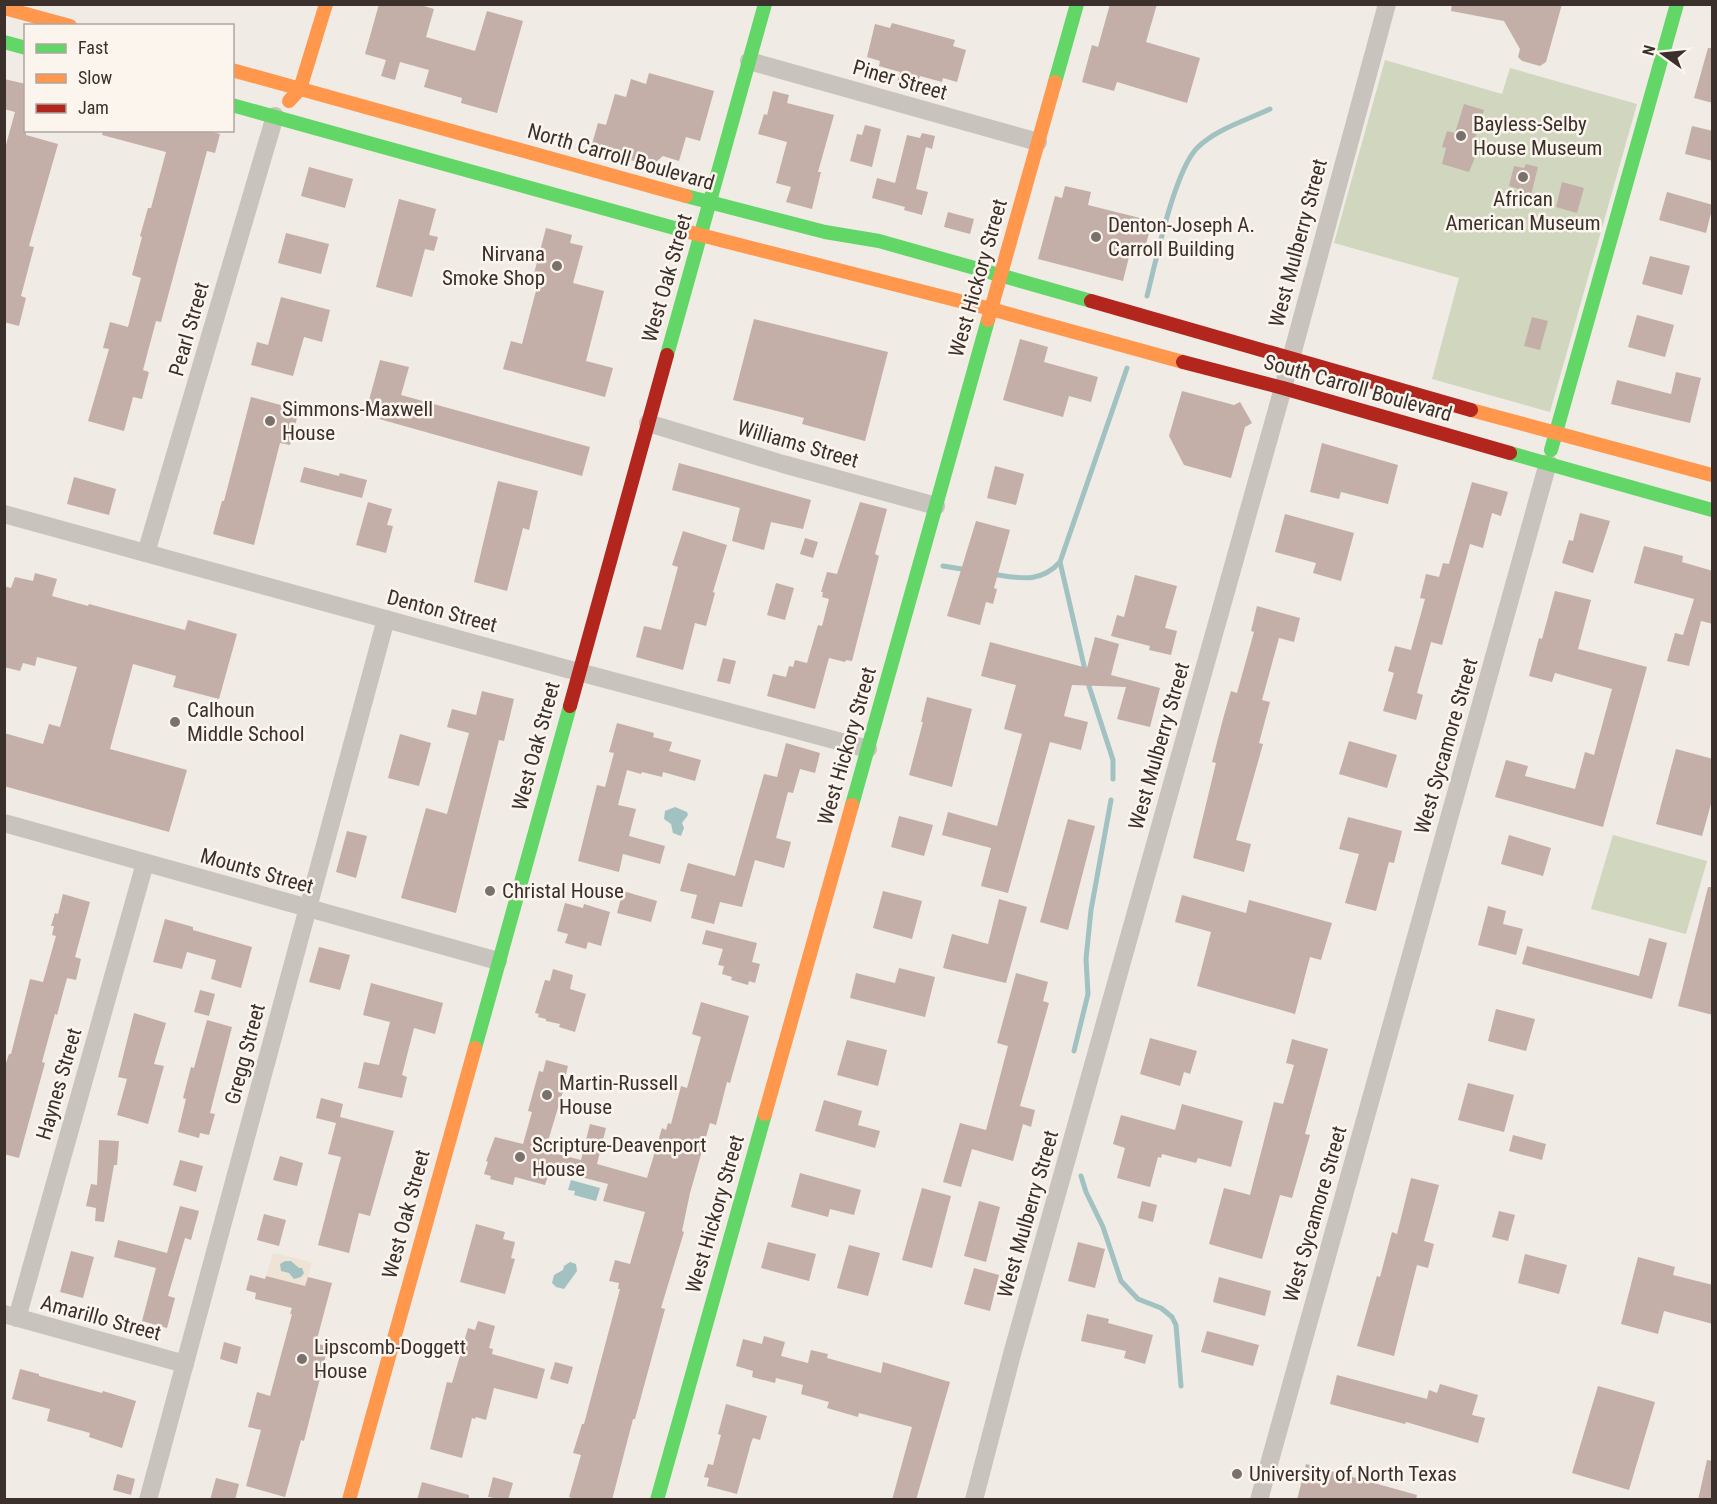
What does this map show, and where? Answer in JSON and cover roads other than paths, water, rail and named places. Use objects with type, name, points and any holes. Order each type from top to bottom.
[{"type":"main road","points":[[234,105],[274,106],[290,101],[300,89],[326,4]]},
{"type":"main road","name":"West Oak Street","points":[[349,1500],[765,4]]},
{"type":"main road","name":"West Hickory Street","points":[[657,1500],[1077,4]]},
{"type":"main road","name":"West Sycamore Street","points":[[1548,463],[1677,4]]},
{"type":"main road","points":[[4,8],[63,24]]},
{"type":"main road","points":[[4,42],[24,47]]},
{"type":"main road","name":"North Carroll Boulevard","points":[[234,71],[710,203],[825,231],[863,237],[1000,274]]},
{"type":"main road","points":[[234,99],[274,106],[700,235],[991,309]]},
{"type":"main road","name":"South Carroll Boulevard","points":[[1000,274],[1556,434],[1713,475]]},
{"type":"main road","name":"South Carroll Boulevard","points":[[991,309],[1146,353],[1283,388],[1713,510]]},
{"type":"street","name":"West Mulberry Street","points":[[974,1500],[1015,1342],[1283,388],[1387,4]]},
{"type":"street","name":"Piner Street","points":[[749,61],[1038,142]]},
{"type":"street","name":"Pearl Street","points":[[146,553],[274,106]]},
{"type":"street","name":"Williams Street","points":[[648,423],[783,464],[936,506]]},
{"type":"street","name":"West Sycamore Street","points":[[1259,1500],[1548,463]]},
{"type":"street","name":"Denton Street","points":[[4,514],[578,672],[868,749]]},
{"type":"street","name":"Gregg Street","points":[[148,1500],[386,619]]},
{"type":"street","name":"Mounts Street","points":[[4,823],[498,961]]},
{"type":"street","name":"Haynes Street","points":[[11,1316],[145,863]]},
{"type":"street","name":"Amarillo Street","points":[[11,1316],[185,1364]]},
{"type":"water","points":[[675,807],[687,812],[688,815],[682,823],[684,828],[681,836],[673,833],[671,824],[664,819],[665,811]]},
{"type":"water","points":[[571,1180],[600,1188],[596,1201],[574,1195],[575,1191],[568,1190]]},
{"type":"water","points":[[291,1261],[302,1268],[304,1273],[301,1277],[294,1279],[289,1273],[281,1271],[280,1264]]},
{"type":"water","points":[[570,1262],[576,1264],[577,1271],[564,1289],[556,1287],[552,1283],[554,1275]]},
{"type":"waterway","points":[[1147,296],[1173,196],[1189,160],[1197,148],[1213,135],[1270,109]]},
{"type":"waterway","points":[[992,574],[1020,578],[1037,577],[1045,574],[1060,562],[1127,368]]},
{"type":"waterway","points":[[1060,562],[1088,683],[1113,760],[1113,779]]},
{"type":"waterway","points":[[943,566],[968,570]]},
{"type":"waterway","points":[[1074,1051],[1088,994],[1086,959],[1091,910],[1111,800]]},
{"type":"waterway","points":[[1081,1176],[1103,1227],[1121,1281],[1138,1299],[1161,1308],[1172,1317],[1176,1325],[1181,1386]]},
{"type":"place","name":"Bayless-Selby House Museum","points":[[1461,136]]},
{"type":"place","name":"African American Museum","points":[[1523,177]]},
{"type":"place","name":"Denton-Joseph A. Carroll Building","points":[[1096,237]]},
{"type":"place","name":"Nirvana Smoke Shop","points":[[557,266]]},
{"type":"place","name":"Simmons-Maxwell House","points":[[270,421]]},
{"type":"place","name":"Calhoun Middle School","points":[[175,722]]},
{"type":"place","name":"Christal House","points":[[490,891]]},
{"type":"place","name":"Martin-Russell House","points":[[547,1095]]},
{"type":"place","name":"Scripture-Deavenport House","points":[[520,1157]]},
{"type":"place","name":"Lipscomb-Doggett House","points":[[302,1359]]},
{"type":"place","name":"University of North Texas","points":[[1237,1474]]}]
